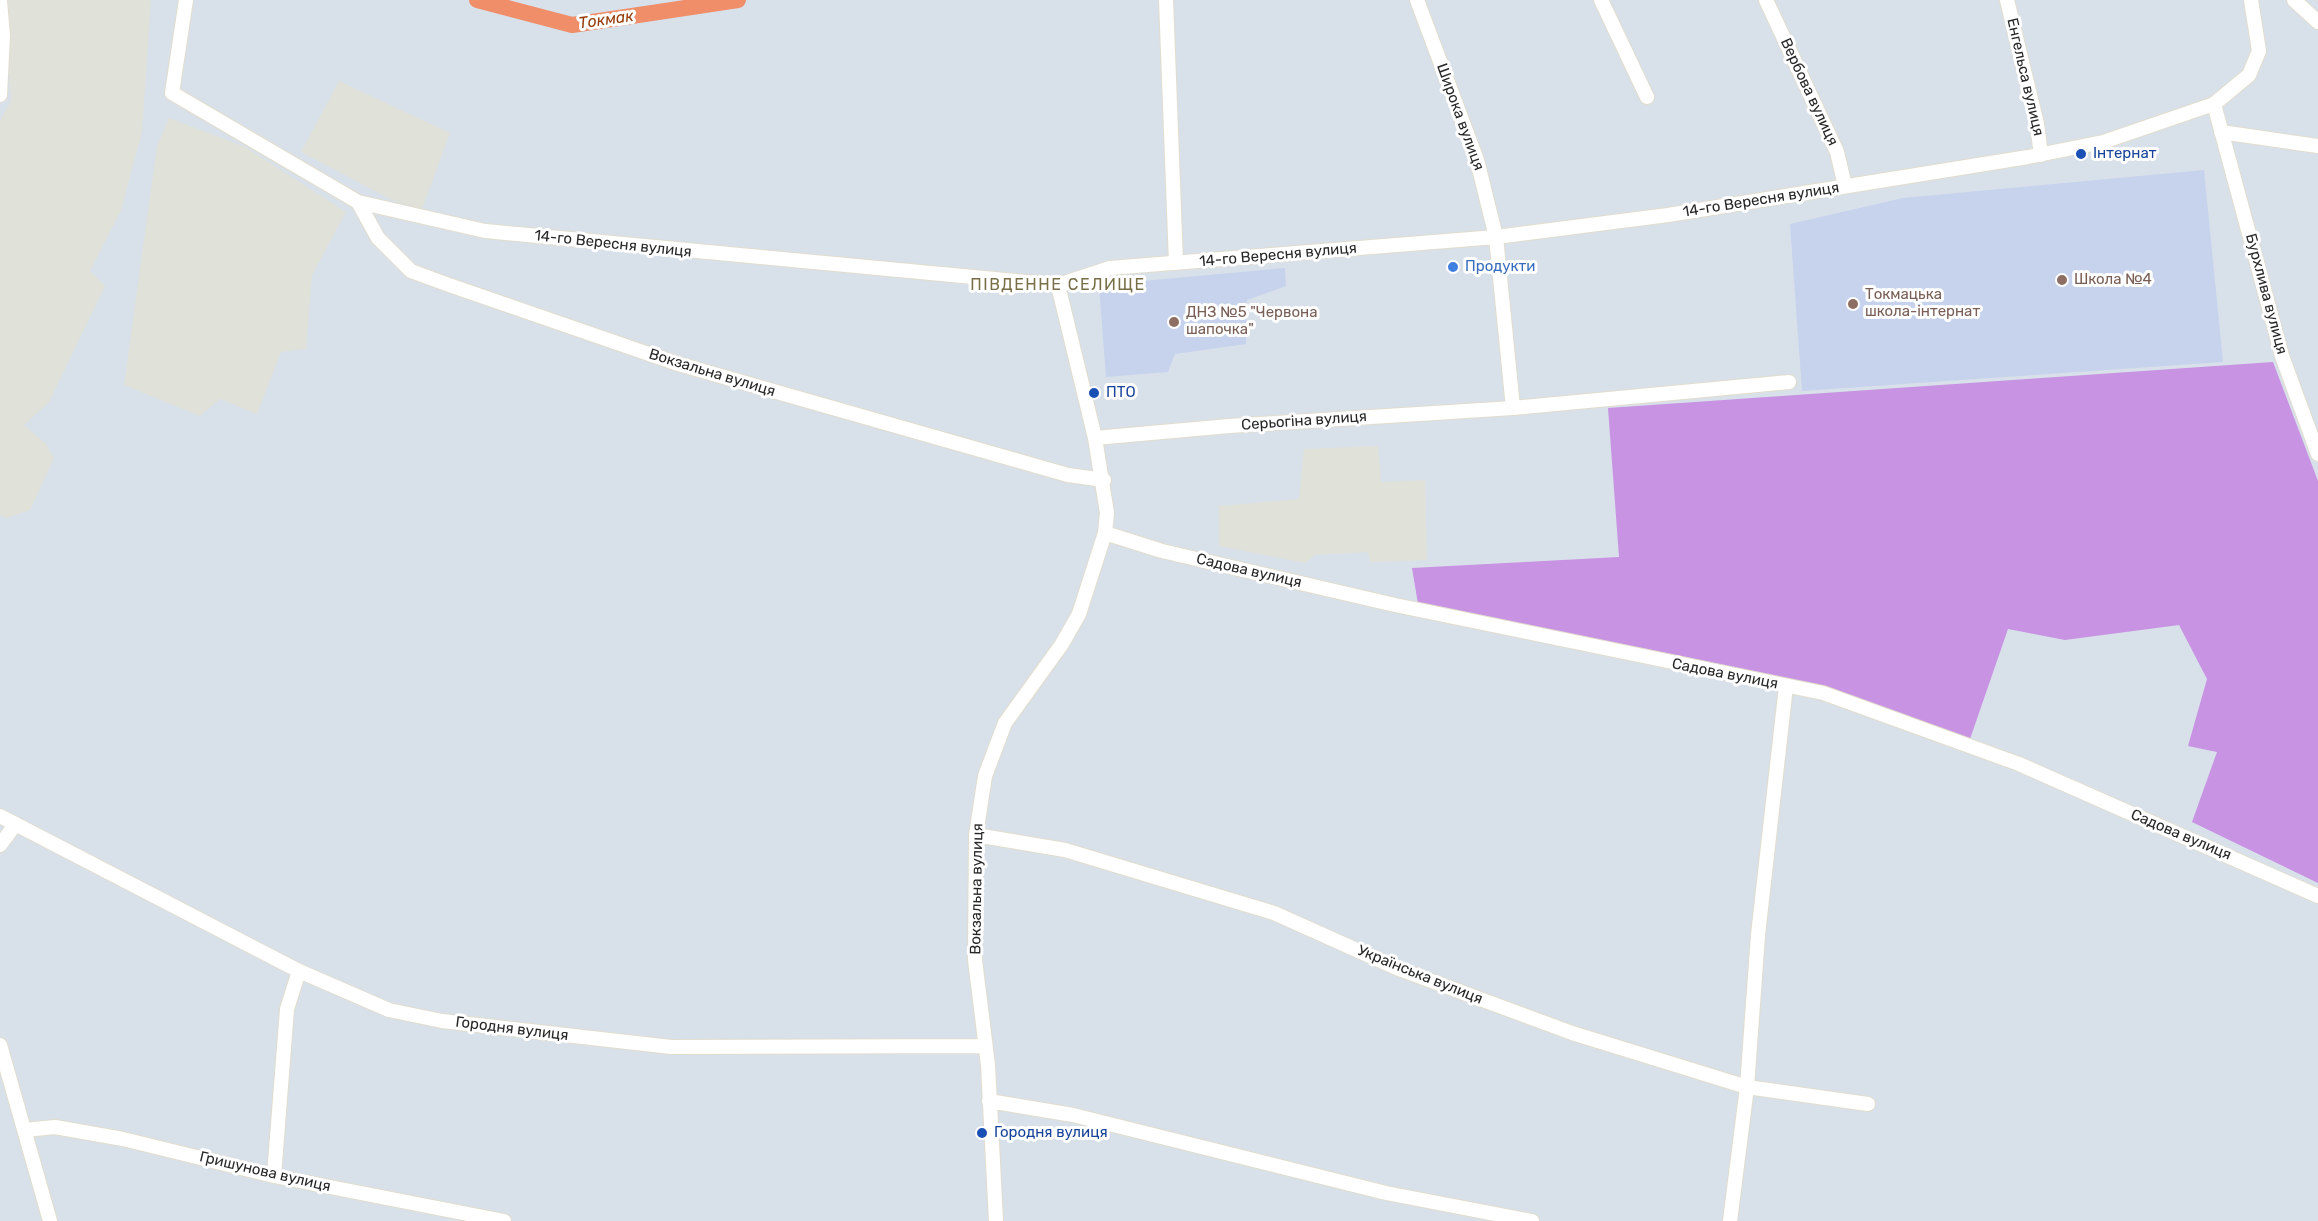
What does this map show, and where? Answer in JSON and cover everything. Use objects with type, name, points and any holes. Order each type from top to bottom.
[{"type":"street","name":"14-го Вересня вулиця","points":[[186,0],[172,93],[358,202],[485,231],[1058,285],[1110,268],[1496,237],[1668,215],[2103,142],[2214,104],[2249,75],[2259,51],[2251,0]]},
{"type":"street","points":[[1166,0],[1176,263]]},
{"type":"street","name":"Широка вулиця","points":[[1417,0],[1477,160],[1496,237]]},
{"type":"street","points":[[1600,0],[1647,97]]},
{"type":"street","name":"Вербова вулиця","points":[[1766,0],[1837,152],[1845,186]]},
{"type":"street","name":"Енгельса вулиця","points":[[2007,0],[2037,124],[2041,154]]},
{"type":"street","points":[[2294,0],[2318,22]]},
{"type":"street","points":[[0,1],[1,94]]},
{"type":"street","name":"Бурхлива вулиця","points":[[2214,104],[2282,356],[2318,454]]},
{"type":"street","points":[[2221,132],[2318,146]]},
{"type":"street","name":"Вокзальна вулиця","points":[[358,202],[378,238],[411,270],[450,285],[675,363],[1068,475],[1104,480]]},
{"type":"street","points":[[1496,237],[1513,408]]},
{"type":"street","name":"Вокзальна вулиця","points":[[996,1221],[985,1046],[975,960],[976,835],[985,776],[1005,723],[1062,644],[1079,614],[1105,533],[1107,513],[1104,480],[1095,438],[1058,285]]},
{"type":"street","name":"Серьогіна вулиця","points":[[1095,438],[1513,408],[1789,382]]},
{"type":"street","name":"Садова вулиця","points":[[1105,533],[1162,551],[1395,606],[1823,693],[2019,764],[2318,896]]},
{"type":"street","points":[[1730,1221],[1747,1086],[1758,935],[1786,686]]},
{"type":"street","name":"Городня вулиця","points":[[0,816],[299,971],[389,1010],[442,1020],[671,1047],[985,1046]]},
{"type":"street","points":[[0,845],[15,825]]},
{"type":"street","name":"Українська вулиця","points":[[976,835],[1065,850],[1274,913],[1399,969],[1572,1033],[1747,1086],[1868,1104]]},
{"type":"street","points":[[274,1176],[287,1009],[299,971]]},
{"type":"street","points":[[0,1045],[50,1221]]},
{"type":"street","points":[[989,1101],[1073,1115],[1386,1193],[1532,1221]]},
{"type":"street","name":"Гришунова вулиця","points":[[25,1130],[55,1127],[112,1137],[274,1176],[504,1221]]},
{"type":"shaded area","points":[[6,0],[151,0],[142,132],[121,210],[90,271],[105,286],[49,402],[24,425],[46,444],[54,458],[30,510],[6,518],[0,515],[0,121],[11,101]]},
{"type":"shaded area","points":[[339,81],[450,133],[422,209],[394,201],[301,152]]},
{"type":"shaded area","points":[[169,118],[245,147],[346,212],[312,275],[306,349],[281,352],[257,414],[220,399],[200,416],[124,385],[157,146]]},
{"type":"shaded area","name":"Школа №4","points":[[2204,170],[2223,362],[1802,391],[1790,224],[1903,198]]},
{"type":"shaded area","name":"ДНЗ №5 \"Червона шапочка\"","points":[[1285,268],[1286,286],[1247,300],[1246,344],[1175,354],[1168,372],[1106,377],[1099,285]]},
{"type":"shaded area","points":[[2273,362],[2318,481],[2318,883],[2192,822],[2217,752],[2188,746],[2207,679],[2179,625],[2065,640],[2008,629],[1970,739],[1824,686],[1418,604],[1412,568],[1619,557],[1608,408]]},
{"type":"shaded area","points":[[1378,446],[1381,482],[1425,480],[1427,560],[1370,562],[1368,552],[1315,555],[1305,563],[1219,546],[1219,506],[1299,499],[1304,449]]},
{"type":"waterway","name":"Токмак","points":[[477,0],[572,25],[738,0]]},
{"type":"place","name":"Інтернат","points":[[2081,154]]},
{"type":"place","name":"Продукти","points":[[1453,267]]},
{"type":"place","name":"Школа №4","points":[[2062,280]]},
{"type":"place","name":"Токмацька школа-інтернат","points":[[1853,304]]},
{"type":"place","name":"ДНЗ №5 \"Червона шапочка\"","points":[[1174,322]]},
{"type":"place","name":"ПТО","points":[[1094,393]]},
{"type":"place","name":"Городня вулиця","points":[[982,1133]]},
{"type":"district","name":"ПІВДЕННЕ СЕЛИЩЕ","points":[[1058,285]]}]
